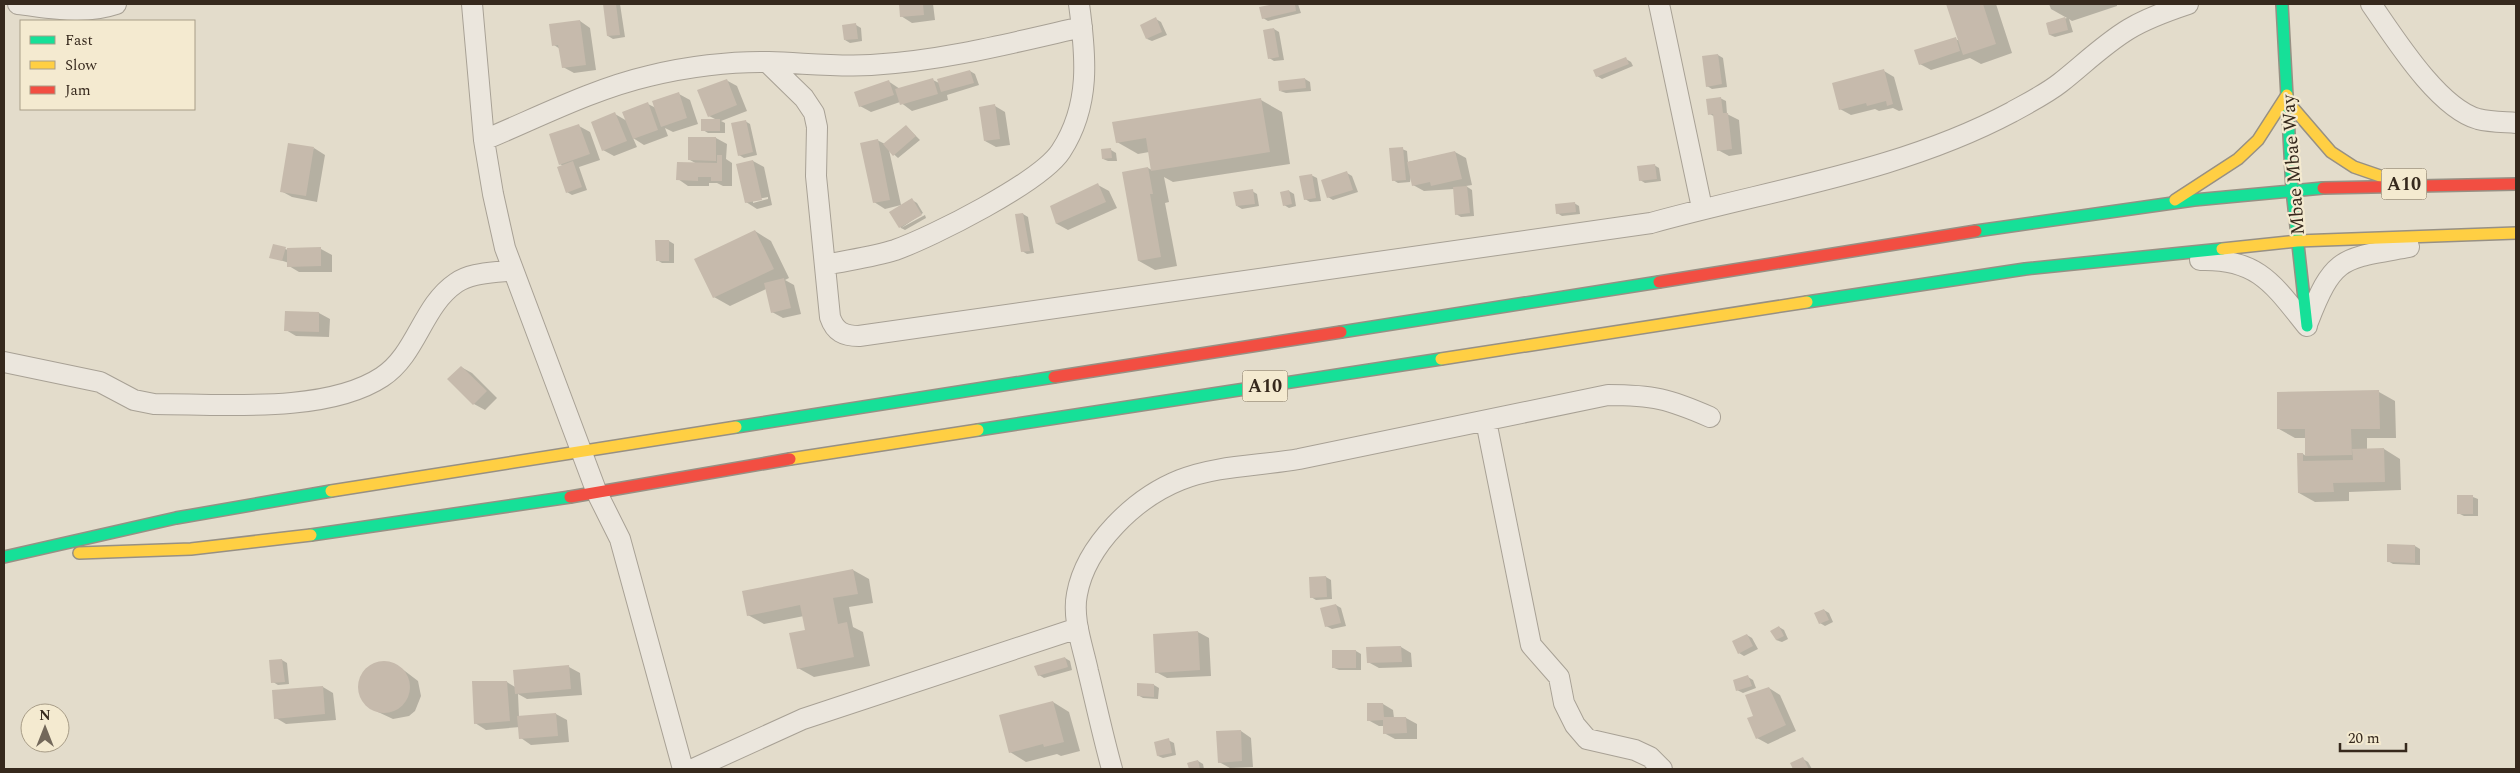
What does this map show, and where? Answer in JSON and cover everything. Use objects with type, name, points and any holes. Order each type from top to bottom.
[{"type":"main road","name":"Mbae Mbae Way","points":[[2282,4],[2292,190],[2306,326]]},
{"type":"main road","points":[[2169,203],[2238,159],[2258,140],[2288,98],[2331,152],[2354,167],[2403,184]]},
{"type":"main road","name":"A10","points":[[10,556],[176,518],[240,507],[2020,224],[2169,203],[2292,190],[2403,184],[2516,184]]},
{"type":"main road","name":"A10","points":[[10,556],[191,549],[248,543],[597,493],[747,465],[2056,266],[2296,241],[2516,233]]},
{"type":"street","points":[[18,4],[78,11],[101,9],[116,4]]},
{"type":"street","points":[[472,4],[484,140],[493,194],[512,270],[597,493],[620,539],[683,769]]},
{"type":"street","points":[[825,265],[893,250],[916,242],[971,214],[1043,170],[1060,153],[1073,128],[1082,96],[1085,61],[1079,4]]},
{"type":"street","points":[[1659,4],[1702,208]]},
{"type":"street","points":[[767,62],[804,98],[814,113],[817,127],[816,176],[832,324],[843,334],[859,336],[1651,223],[1702,208],[1802,187],[1864,170],[1949,141],[2012,112],[2059,84],[2129,29],[2157,14],[2188,4]]},
{"type":"street","points":[[2371,4],[2404,52],[2454,107],[2477,118],[2516,124]]},
{"type":"street","points":[[484,140],[617,86],[649,76],[694,68],[767,62],[848,66],[919,61],[998,47],[1082,27]]},
{"type":"street","points":[[2056,266],[2219,260],[2252,268],[2271,282],[2306,326],[2319,294],[2333,271],[2344,261],[2361,256],[2481,234]]},
{"type":"street","points":[[4,362],[100,382],[134,400],[154,404],[311,401],[368,385],[393,368],[413,341],[435,303],[457,282],[471,276],[512,270]]},
{"type":"street","points":[[1112,769],[1078,628],[1077,594],[1085,567],[1106,536],[1134,508],[1180,480],[1210,472],[1282,462],[1608,396],[1646,395],[1676,402],[1710,417]]},
{"type":"street","points":[[1486,422],[1531,645],[1559,677],[1564,703],[1575,724],[1587,739],[1635,750],[1650,758],[1662,769]]},
{"type":"street","points":[[694,769],[803,719],[1078,628]]},
{"type":"building","points":[[603,4],[616,4],[620,35],[607,36]]},
{"type":"building","points":[[899,4],[923,4],[924,15],[900,17]]},
{"type":"building","points":[[1274,4],[1295,4],[1296,11],[1262,19],[1259,7]]},
{"type":"building","points":[[1946,4],[1983,4],[1996,44],[1963,55]]},
{"type":"building","points":[[1156,17],[1162,32],[1146,39],[1140,25]]},
{"type":"building","points":[[2065,17],[2068,30],[2049,35],[2046,23]]},
{"type":"building","points":[[580,20],[586,65],[562,68],[558,45],[552,46],[549,24]]},
{"type":"building","points":[[856,23],[858,39],[844,40],[842,25]]},
{"type":"building","points":[[1274,28],[1279,57],[1268,59],[1263,30]]},
{"type":"building","points":[[1956,37],[1960,51],[1919,65],[1914,50]]},
{"type":"building","points":[[1718,54],[1722,84],[1706,87],[1702,56]]},
{"type":"building","points":[[1626,57],[1629,64],[1596,77],[1593,70]]},
{"type":"building","points":[[1884,69],[1893,104],[1887,106],[1886,101],[1867,106],[1866,103],[1839,110],[1832,83]]},
{"type":"building","points":[[970,70],[974,83],[941,92],[937,79]]},
{"type":"building","points":[[933,78],[938,94],[900,105],[895,89]]},
{"type":"building","points":[[1305,78],[1306,88],[1279,91],[1278,81]]},
{"type":"building","points":[[727,79],[737,105],[708,117],[697,90]]},
{"type":"building","points":[[889,80],[894,95],[859,107],[854,92]]},
{"type":"building","points":[[679,92],[687,118],[661,127],[652,101]]},
{"type":"building","points":[[1721,97],[1723,113],[1728,113],[1732,149],[1717,151],[1713,114],[1708,115],[1706,99]]},
{"type":"building","points":[[1261,98],[1270,152],[1151,171],[1146,138],[1116,143],[1112,122]]},
{"type":"building","points":[[648,102],[658,130],[633,139],[622,112]]},
{"type":"building","points":[[995,104],[1000,139],[984,141],[979,107]]},
{"type":"building","points":[[615,112],[627,141],[602,151],[591,122]]},
{"type":"building","points":[[701,119],[720,119],[720,131],[701,131]]},
{"type":"building","points":[[746,120],[753,152],[738,156],[731,123]]},
{"type":"building","points":[[579,124],[590,154],[559,165],[549,134]]},
{"type":"building","points":[[906,125],[916,136],[893,156],[883,144]]},
{"type":"building","points":[[688,137],[716,137],[716,161],[688,160]]},
{"type":"building","points":[[878,139],[890,200],[873,203],[860,143]]},
{"type":"building","points":[[288,143],[314,147],[306,196],[280,192]]},
{"type":"building","points":[[1403,147],[1406,180],[1392,181],[1389,148]]},
{"type":"building","points":[[1111,148],[1112,158],[1102,159],[1101,149]]},
{"type":"building","points":[[1455,151],[1462,179],[1431,186],[1430,182],[1412,186],[1407,162]]},
{"type":"building","points":[[717,155],[722,155],[722,181],[711,181],[711,177],[698,177],[698,181],[676,180],[677,162],[717,163]]},
{"type":"building","points":[[753,160],[762,200],[745,203],[736,164]]},
{"type":"building","points":[[573,161],[582,187],[566,193],[557,167]]},
{"type":"building","points":[[1655,164],[1657,179],[1639,181],[1637,166]]},
{"type":"building","points":[[1148,167],[1153,194],[1150,194],[1161,257],[1138,261],[1122,172]]},
{"type":"building","points":[[1347,171],[1353,190],[1327,198],[1321,180]]},
{"type":"building","points":[[1312,174],[1316,198],[1304,200],[1299,176]]},
{"type":"building","points":[[1098,183],[1106,202],[1056,224],[1050,206]]},
{"type":"building","points":[[1467,186],[1470,213],[1455,215],[1453,187]]},
{"type":"building","points":[[1253,189],[1255,204],[1236,206],[1233,192]]},
{"type":"building","points":[[1289,190],[1292,204],[1283,206],[1280,192]]},
{"type":"building","points":[[912,198],[922,215],[899,228],[889,212]]},
{"type":"building","points":[[1575,202],[1576,212],[1556,214],[1555,204]]},
{"type":"building","points":[[1023,213],[1030,251],[1021,252],[1015,214]]},
{"type":"building","points":[[755,230],[774,269],[713,298],[694,259]]},
{"type":"building","points":[[655,240],[669,240],[669,261],[656,261]]},
{"type":"building","points":[[273,244],[286,247],[282,261],[269,258]]},
{"type":"building","points":[[321,247],[321,266],[287,267],[287,248]]},
{"type":"building","points":[[784,278],[791,308],[771,313],[764,283]]},
{"type":"building","points":[[285,311],[319,312],[319,332],[284,331]]},
{"type":"building","points":[[461,366],[487,391],[473,405],[447,379]]},
{"type":"building","points":[[2379,390],[2380,429],[2351,429],[2352,455],[2305,456],[2305,429],[2277,429],[2277,392]]},
{"type":"building","points":[[2384,448],[2385,482],[2333,483],[2334,492],[2298,493],[2297,453],[2303,453],[2303,461],[2353,460],[2352,449]]},
{"type":"building","points":[[2457,495],[2473,495],[2473,514],[2457,514]]},
{"type":"building","points":[[2387,544],[2415,545],[2415,563],[2387,562]]},
{"type":"building","points":[[853,569],[858,594],[833,598],[838,624],[847,622],[854,657],[797,669],[789,633],[805,630],[800,605],[747,616],[742,591]]},
{"type":"building","points":[[1326,576],[1327,597],[1310,598],[1309,577]]},
{"type":"building","points":[[1336,604],[1341,623],[1325,627],[1320,608]]},
{"type":"building","points":[[1824,609],[1829,620],[1819,624],[1814,613]]},
{"type":"building","points":[[1779,626],[1784,636],[1776,640],[1770,631]]},
{"type":"building","points":[[1198,631],[1200,670],[1155,673],[1153,634]]},
{"type":"building","points":[[1747,634],[1753,646],[1738,654],[1732,641]]},
{"type":"building","points":[[1401,646],[1402,662],[1367,663],[1366,647]]},
{"type":"building","points":[[1332,650],[1356,650],[1356,668],[1332,668]]},
{"type":"building","points":[[1065,657],[1068,667],[1038,676],[1034,666]]},
{"type":"building","points":[[282,659],[285,682],[271,683],[269,660]]},
{"type":"building","points":[[379,661],[389,661],[403,668],[410,682],[410,692],[403,706],[389,713],[379,713],[369,709],[362,702],[358,692],[358,682],[362,672],[369,665]]},
{"type":"building","points":[[569,665],[571,689],[515,694],[513,670]]},
{"type":"building","points":[[1748,675],[1752,686],[1736,691],[1733,680]]},
{"type":"building","points":[[472,681],[507,681],[510,721],[474,724]]},
{"type":"building","points":[[1137,683],[1154,684],[1154,697],[1137,696]]},
{"type":"building","points":[[323,686],[325,714],[274,719],[272,690]]},
{"type":"building","points":[[1769,687],[1786,725],[1756,739],[1747,718],[1753,716],[1745,695]]},
{"type":"building","points":[[1053,701],[1064,742],[1044,747],[1043,744],[1009,753],[999,715]]},
{"type":"building","points":[[1367,703],[1383,703],[1384,717],[1406,717],[1407,733],[1383,734],[1383,720],[1367,721]]},
{"type":"building","points":[[556,713],[558,736],[519,739],[517,716]]},
{"type":"building","points":[[1241,730],[1242,761],[1218,763],[1216,731]]},
{"type":"building","points":[[1169,738],[1172,753],[1157,756],[1154,742]]},
{"type":"building","points":[[1803,757],[1809,769],[1793,769],[1790,763]]},
{"type":"building","points":[[1198,760],[1200,769],[1189,769],[1187,763]]},
{"type":"traffic: fast","points":[[2282,4],[2292,190],[2307,326]]},
{"type":"traffic: fast","points":[[1976,231],[2194,200],[2323,188]]},
{"type":"traffic: fast","points":[[1807,302],[2025,269],[2222,249]]},
{"type":"traffic: fast","points":[[1341,332],[1659,282]]},
{"type":"traffic: fast","points":[[978,430],[1441,359]]},
{"type":"traffic: fast","points":[[736,427],[1054,377]]},
{"type":"traffic: fast","points":[[4,557],[176,518],[331,491]]},
{"type":"traffic: fast","points":[[311,535],[570,497]]},
{"type":"traffic: slow","points":[[2175,200],[2238,159],[2258,140],[2287,95]]},
{"type":"traffic: slow","points":[[2288,102],[2331,152],[2354,167],[2389,179]]},
{"type":"traffic: slow","points":[[2222,249],[2297,241],[2516,233]]},
{"type":"traffic: slow","points":[[1441,359],[1807,302]]},
{"type":"traffic: slow","points":[[331,491],[736,427]]},
{"type":"traffic: slow","points":[[790,459],[978,430]]},
{"type":"traffic: slow","points":[[79,553],[191,549],[311,535]]},
{"type":"traffic: jam","points":[[2323,188],[2516,184]]},
{"type":"traffic: jam","points":[[1659,282],[1976,231]]},
{"type":"traffic: jam","points":[[1054,377],[1341,332]]},
{"type":"traffic: jam","points":[[570,497],[790,459]]}]
